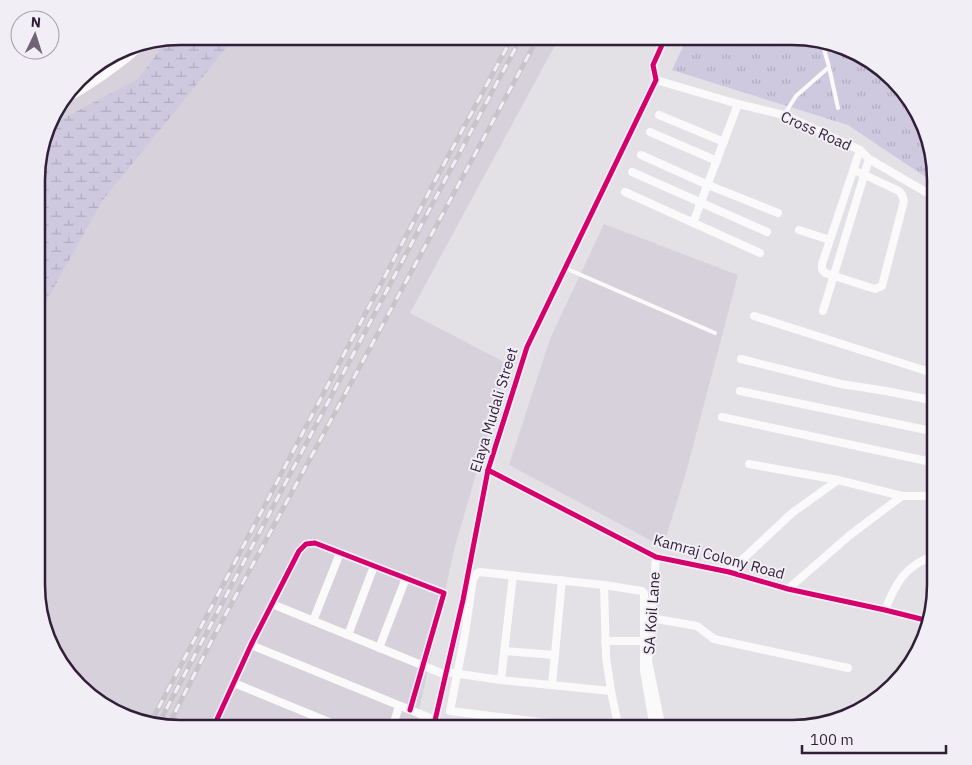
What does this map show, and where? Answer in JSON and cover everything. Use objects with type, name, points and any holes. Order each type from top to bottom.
[{"type":"street","name":"Elaya Mudali Street","points":[[435,720],[463,600],[488,470],[527,347],[656,80],[654,65],[662,45]]},
{"type":"street","points":[[77,94],[89,87],[134,53]]},
{"type":"street","name":"Cross Road","points":[[656,80],[738,104],[784,115],[860,150],[869,159],[927,193]]},
{"type":"street","points":[[693,223],[738,104]]},
{"type":"street","points":[[659,115],[724,142]]},
{"type":"street","points":[[650,132],[717,161]]},
{"type":"street","points":[[854,170],[898,191],[904,201],[882,286],[875,289],[825,273],[822,269],[822,264],[860,150]]},
{"type":"street","points":[[640,155],[778,213]]},
{"type":"street","points":[[823,311],[869,159]]},
{"type":"street","points":[[632,172],[700,204],[767,232]]},
{"type":"street","points":[[625,192],[760,253]]},
{"type":"street","points":[[799,230],[830,240]]},
{"type":"street","points":[[754,316],[927,371]]},
{"type":"street","points":[[741,359],[841,384],[927,399]]},
{"type":"street","points":[[740,391],[927,430]]},
{"type":"street","points":[[722,417],[927,460]]},
{"type":"street","points":[[749,464],[838,480],[902,496],[927,496]]},
{"type":"street","name":"Kamraj Colony Road","points":[[488,470],[656,557],[730,572],[788,588],[922,619]]},
{"type":"street","points":[[730,572],[792,513],[838,480]]},
{"type":"street","points":[[788,588],[850,535],[902,496]]},
{"type":"street","points":[[216,720],[251,645],[299,552],[306,544],[314,543],[444,593],[410,710]]},
{"type":"street","points":[[314,621],[340,553]]},
{"type":"street","name":"SA Koil Lane","points":[[656,557],[648,660],[660,720]]},
{"type":"street","points":[[885,610],[892,593],[902,577],[920,560],[927,558]]},
{"type":"street","points":[[348,635],[374,566]]},
{"type":"street","points":[[524,720],[450,711],[475,576],[480,572],[562,580],[642,591],[644,594],[644,670],[652,720]]},
{"type":"street","points":[[502,680],[513,575]]},
{"type":"street","points":[[379,648],[406,578]]},
{"type":"street","points":[[552,685],[562,580]]},
{"type":"street","points":[[604,585],[605,641],[611,691],[617,720]]},
{"type":"street","points":[[272,604],[423,666],[446,673],[611,691]]},
{"type":"street","points":[[651,618],[697,626],[714,639],[848,668]]},
{"type":"street","points":[[605,641],[643,641]]},
{"type":"street","points":[[251,645],[410,710],[427,720]]},
{"type":"street","points":[[505,650],[555,655]]},
{"type":"street","points":[[234,683],[326,720]]},
{"type":"street","points":[[395,720],[399,706]]},
{"type":"lane","points":[[824,49],[838,108]]},
{"type":"lane","points":[[784,115],[796,96],[829,67]]},
{"type":"lane","points":[[565,268],[715,333]]},
{"type":"shaded area","points":[[180,45],[555,45],[410,313],[508,364],[454,550],[417,720],[162,719],[128,710],[112,702],[91,686],[73,667],[55,637],[45,594],[46,162],[55,128],[63,112],[91,79],[112,63],[137,52],[162,46]]},
{"type":"shaded area","points":[[604,224],[738,275],[687,469],[663,547],[509,465],[550,339]]},
{"type":"green space","points":[[229,45],[102,201],[45,304],[46,162],[55,128],[59,121],[138,79],[163,46]]},
{"type":"green space","points":[[684,45],[801,45],[844,55],[860,63],[881,79],[909,112],[920,137],[927,178],[848,125],[672,70]]},
{"type":"railway","points":[[154,717],[508,45]]},
{"type":"railway","points":[[161,719],[517,45]]},
{"type":"railway","points":[[171,720],[214,636],[534,45]]},
{"type":"cycle path","points":[[435,720],[463,600],[488,470],[527,347],[656,80],[653,65],[662,45]]},
{"type":"cycle path","points":[[488,470],[656,557],[729,572],[788,589],[922,619]]},
{"type":"cycle path","points":[[217,720],[251,645],[299,551],[306,544],[315,543],[444,593],[410,710]]}]
